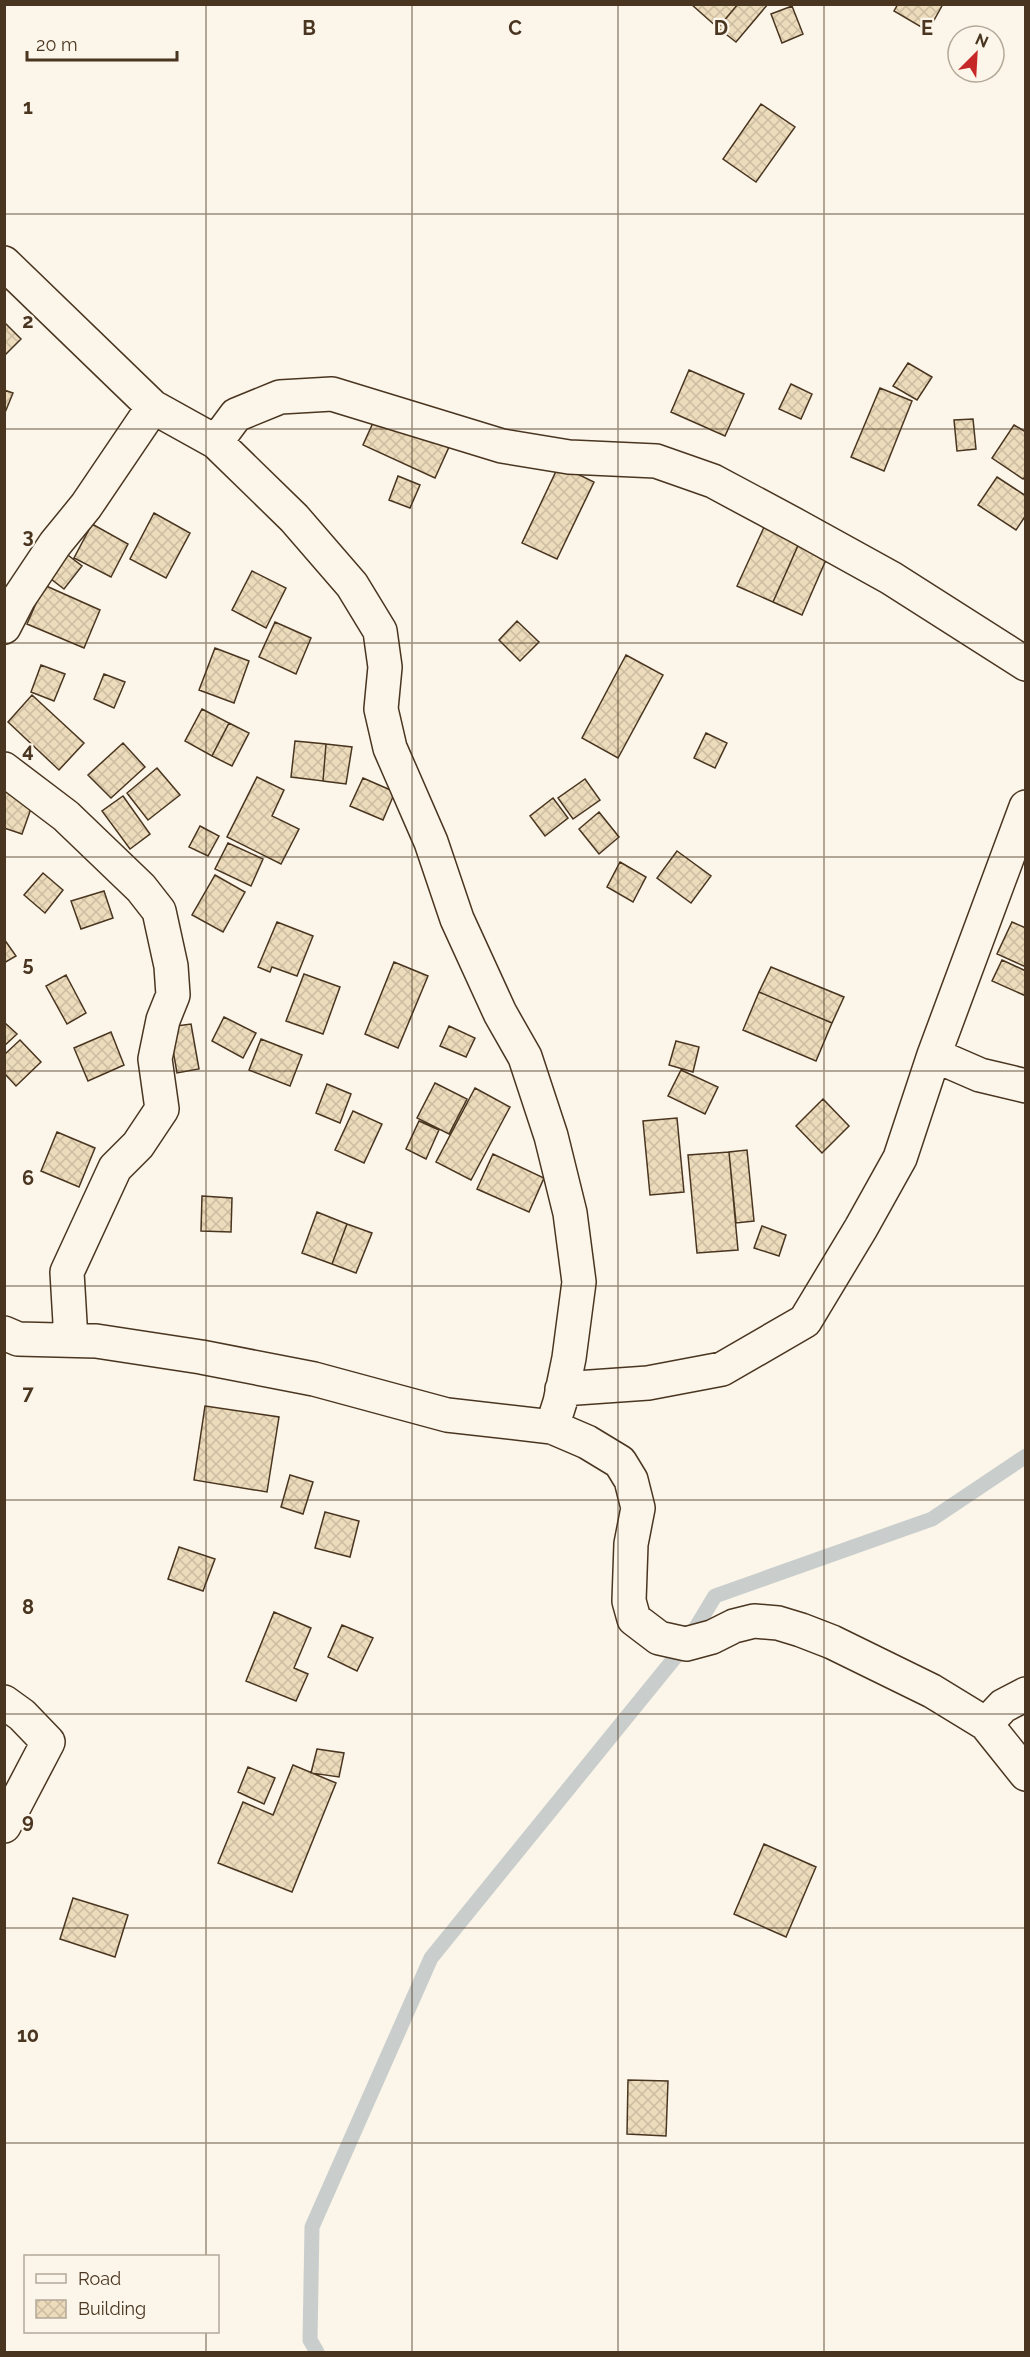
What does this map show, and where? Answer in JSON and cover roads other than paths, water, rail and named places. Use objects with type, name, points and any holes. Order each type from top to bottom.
[{"type":"street","points":[[4,262],[153,407],[216,442],[294,518],[352,585],[380,631],[385,667],[381,709],[390,748],[430,842],[456,919],[500,1013],[525,1057],[551,1137],[570,1213],[579,1282],[569,1358],[552,1427]]},
{"type":"street","points":[[216,442],[236,415],[280,397],[332,394],[502,446],[569,457],[656,461],[713,482],[860,561],[1026,664]]},
{"type":"street","points":[[4,627],[19,598],[55,544],[86,506],[153,407]]},
{"type":"street","points":[[4,769],[66,816],[141,888],[159,911],[171,966],[173,995],[163,1020],[155,1059],[162,1109],[138,1145],[115,1168],[67,1272],[71,1340]]},
{"type":"street","points":[[562,1389],[648,1383],[722,1369],[805,1322],[900,1158],[934,1055],[1026,807]]},
{"type":"street","points":[[934,1055],[980,1075],[1026,1086]]},
{"type":"street","points":[[9,1344],[71,1340],[96,1341],[201,1357],[314,1379],[447,1415],[552,1427],[587,1442],[620,1462],[631,1480],[638,1509],[631,1544],[629,1601],[634,1619],[658,1638],[686,1644],[754,1621],[777,1623],[832,1642],[932,1691],[986,1724],[1026,1774]]},
{"type":"street","points":[[986,1724],[1003,1706],[1026,1694]]},
{"type":"street","points":[[4,1702],[22,1715],[48,1742],[4,1826]]},
{"type":"waterway","points":[[317,2352],[310,2340],[312,2227],[431,1958],[686,1644],[715,1596],[932,1519],[1026,1456]]}]
